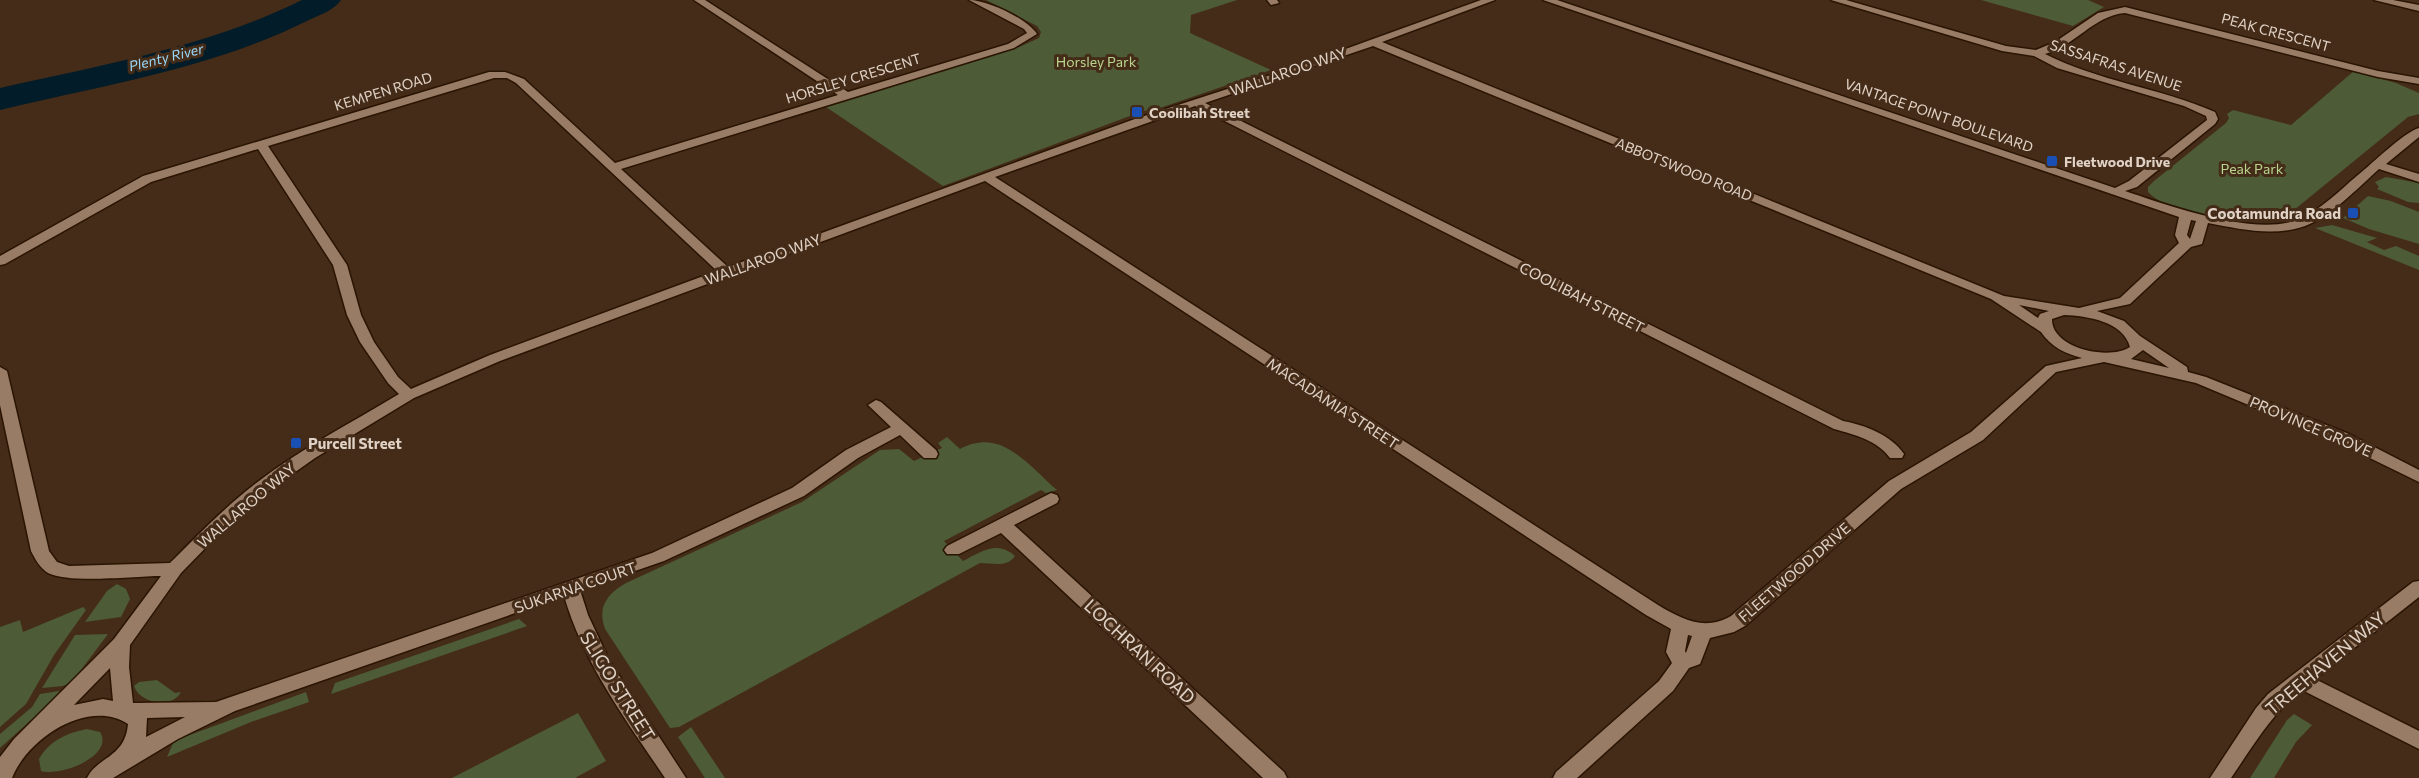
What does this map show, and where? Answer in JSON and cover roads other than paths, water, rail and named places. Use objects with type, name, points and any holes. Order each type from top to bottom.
[{"type":"street","points":[[699,0],[846,96]]},
{"type":"street","name":"HORSLEY CRESCENT","points":[[614,167],[1011,46],[1032,34],[1028,27],[974,0]]},
{"type":"street","name":"WALLAROO WAY","points":[[25,742],[121,644],[175,569],[216,527],[285,471],[347,429],[409,395],[495,358],[726,272],[1195,102],[1373,42],[1486,0]]},
{"type":"street","name":"VANTAGE POINT BOULEVARD","points":[[1548,0],[1563,2],[2125,190],[2202,220],[2263,227],[2302,223],[2316,216],[2419,131]]},
{"type":"street","name":"SASSAFRAS AVENUE","points":[[1836,0],[2005,50],[2036,53],[2067,68],[2199,107],[2213,116],[2211,122],[2125,190]]},
{"type":"street","points":[[2379,0],[2419,8]]},
{"type":"street","name":"PEAK CRESCENT","points":[[2036,53],[2053,47],[2110,12],[2125,10],[2378,74],[2419,81]]},
{"type":"street","name":"ABBOTSWOOD ROAD","points":[[1373,42],[1996,296],[2105,318],[2133,337]]},
{"type":"street","name":"KEMPEN ROAD","points":[[0,261],[147,179],[478,78],[503,74],[515,77],[726,272]]},
{"type":"street","name":"PEAK CRESCENT","points":[[2378,74],[2419,89]]},
{"type":"street","name":"COOLIBAH STREET","points":[[1195,102],[1840,426],[1845,434],[1870,447],[1890,455],[1896,454],[1922,468]]},
{"type":"street","points":[[261,144],[340,265],[354,315],[367,342],[393,380],[409,395]]},
{"type":"street","points":[[2377,165],[2419,178]]},
{"type":"street","name":"MACADAMIA STREET","points":[[986,177],[1642,604],[1681,626]]},
{"type":"street","points":[[2186,215],[2181,235],[2186,244]]},
{"type":"street","points":[[2052,369],[2053,352],[2044,317],[2052,313],[2125,301],[2186,244],[2198,241],[2202,220]]},
{"type":"street","name":"ABBOTSWOOD ROAD","points":[[1996,296],[2073,350],[2106,358]]},
{"type":"street","points":[[2125,301],[2126,321],[2133,337]]},
{"type":"street","name":"FLEETWOOD DRIVE","points":[[1681,626],[1702,632],[1719,631],[1738,621],[1875,501],[1922,468],[1977,436],[2052,369],[2133,353],[2137,348],[2133,337]]},
{"type":"street","name":"PROVINCE GROVE","points":[[2133,337],[2201,380]]},
{"type":"street","name":"PROVINCE GROVE","points":[[2106,358],[2201,380],[2343,438],[2419,477]]},
{"type":"street","points":[[0,371],[40,551],[48,565],[60,572],[69,573],[175,569]]},
{"type":"street","points":[[876,405],[930,454]]},
{"type":"street","name":"SUKARNA COURT","points":[[107,773],[171,733],[228,705],[571,589],[658,557],[781,500],[815,481],[859,450],[902,428]]},
{"type":"street","points":[[953,550],[1051,499]]},
{"type":"street","name":"LOCHRAN ROAD","points":[[1002,524],[1277,778]]},
{"type":"street","name":"TREEHAVEN WAY","points":[[2220,778],[2263,714],[2300,680],[2419,587]]},
{"type":"street","name":"SLIGO STREET","points":[[571,589],[579,621],[592,647],[676,778]]},
{"type":"street","points":[[1681,626],[1675,652],[1682,663]]},
{"type":"street","points":[[1563,778],[1666,686],[1682,663],[1694,659],[1702,632]]},
{"type":"street","points":[[107,773],[132,747],[139,732],[138,720],[127,709],[119,667],[121,644]]},
{"type":"street","points":[[2300,680],[2419,741]]},
{"type":"street","name":"SUKARNA COURT","points":[[25,742],[71,714],[109,706],[179,711],[228,705]]},
{"type":"street","points":[[0,759],[25,742]]},
{"type":"street","points":[[2,778],[6,763],[25,742]]},
{"type":"waterway","name":"Plenty River","points":[[0,99],[125,71],[208,49],[288,19],[326,0]]},
{"type":"place","name":"Coolibah Street","points":[[1137,112]]},
{"type":"place","name":"Fleetwood Drive","points":[[2052,161]]},
{"type":"place","name":"Cootamundra Road","points":[[2353,213]]},
{"type":"place","name":"Purcell Street","points":[[296,443]]},
{"type":"park label","name":"Horsley Park","points":[[1096,61]]},
{"type":"park label","name":"Peak Park","points":[[2252,168]]}]
